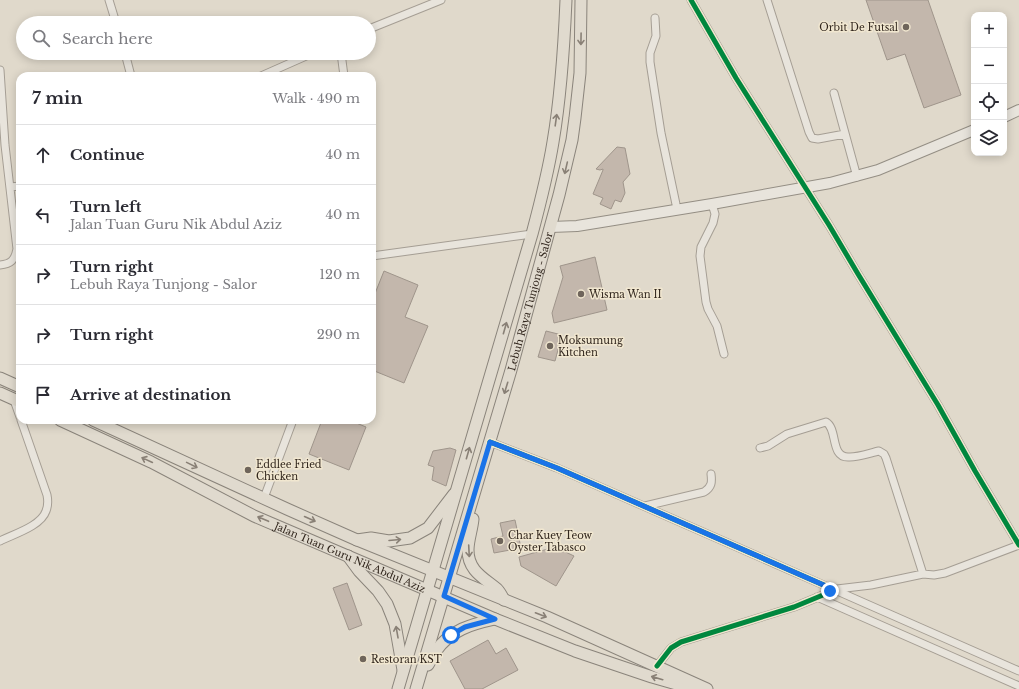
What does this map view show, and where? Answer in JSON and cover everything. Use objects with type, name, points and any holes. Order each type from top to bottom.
[{"type":"main road","name":"Lebuh Raya Tunjong - Salor","points":[[398,689],[532,234],[547,174],[560,96],[566,0]]},
{"type":"main road","name":"Lebuh Raya Tunjong - Salor","points":[[416,689],[516,355],[551,227],[572,140],[580,73],[581,0]]},
{"type":"main road","points":[[1007,116],[1019,110]]},
{"type":"main road","points":[[551,227],[577,226],[806,189],[878,170],[971,131]]},
{"type":"main road","points":[[0,378],[16,385]]},
{"type":"main road","points":[[0,393],[16,401]]},
{"type":"main road","name":"Jalan Tuan Guru Nik Abdul Aziz","points":[[69,424],[151,462],[254,516],[495,619],[575,651],[652,677],[694,689]]},
{"type":"main road","name":"Jalan Tuan Guru Nik Abdul Aziz","points":[[102,424],[357,540],[547,617],[707,689]]},
{"type":"main road","points":[[357,540],[371,538],[389,540],[410,538],[428,528],[457,490]]},
{"type":"main road","points":[[474,499],[468,555],[475,570],[485,581],[498,590],[505,600]]},
{"type":"main road","points":[[348,556],[359,571],[378,591],[387,604],[395,624],[404,670]]},
{"type":"main road","points":[[420,675],[429,664],[443,641],[451,635],[465,627],[495,619]]},
{"type":"street","points":[[109,0],[114,16]]},
{"type":"street","points":[[376,27],[441,0]]},
{"type":"street","points":[[657,666],[671,648],[681,642],[794,607],[832,590],[871,585],[923,574],[934,575],[945,573],[1019,545],[938,405],[806,189],[736,78],[691,0]]},
{"type":"street","points":[[767,0],[812,138],[818,140],[845,134]]},
{"type":"street","points":[[655,18],[656,36],[650,53],[650,62],[661,133],[677,209]]},
{"type":"street","points":[[127,60],[130,72]]},
{"type":"street","points":[[270,72],[297,60]]},
{"type":"street","points":[[342,60],[343,72]]},
{"type":"street","points":[[0,70],[1,107],[5,145],[16,220]]},
{"type":"street","points":[[834,93],[856,177]]},
{"type":"street","points":[[10,187],[16,186]]},
{"type":"street","points":[[712,204],[715,214],[713,223],[701,247],[700,256],[706,302],[717,326],[724,354]]},
{"type":"street","points":[[376,255],[532,234]]},
{"type":"street","points":[[0,265],[9,264],[16,256]]},
{"type":"street","points":[[760,448],[768,446],[787,434],[826,422],[830,427],[837,450],[842,456],[847,457],[879,451],[884,454],[923,574]]},
{"type":"street","points":[[0,541],[35,524],[42,518],[48,503],[47,495],[22,424]]},
{"type":"street","points":[[264,498],[292,424]]},
{"type":"street","points":[[490,442],[557,468],[1019,671]]},
{"type":"street","points":[[644,506],[704,492],[709,489],[712,482],[711,474]]},
{"type":"street","points":[[819,596],[1019,686]]},
{"type":"building","name":"Orbit De Futsal","points":[[866,0],[928,0],[961,95],[924,108],[905,54],[887,60]]},
{"type":"building","points":[[617,147],[625,148],[630,174],[623,182],[625,193],[621,202],[615,200],[611,209],[600,204],[603,198],[593,194],[603,170],[596,169]]},
{"type":"building","name":"Wisma Wan II","points":[[595,257],[607,310],[554,323],[552,313],[563,277],[560,266]]},
{"type":"building","points":[[384,271],[418,285],[405,317],[428,326],[404,383],[376,372],[376,291]]},
{"type":"building","name":"Moksumung Kitchen","points":[[546,331],[562,335],[555,361],[538,357]]},
{"type":"building","points":[[320,424],[359,424],[366,427],[349,470],[309,454]]},
{"type":"building","points":[[450,448],[456,450],[446,486],[432,480],[434,467],[428,465],[433,451]]},
{"type":"building","points":[[515,520],[521,548],[494,553],[491,539],[503,536],[500,523]]},
{"type":"building","points":[[555,547],[574,556],[556,586],[521,566],[519,557]]},
{"type":"building","points":[[347,583],[362,625],[349,630],[333,588]]},
{"type":"building","points":[[488,640],[496,654],[506,648],[518,670],[482,689],[465,689],[450,661]]},
{"type":"cycle path","points":[[691,0],[736,78],[829,225],[938,405],[1019,545]]},
{"type":"cycle path","points":[[490,442],[557,468],[835,590],[794,607],[681,642],[671,648],[657,666]]},
{"type":"place","name":"Orbit De Futsal","points":[[906,27]]},
{"type":"place","name":"Wisma Wan II","points":[[581,294]]},
{"type":"place","name":"Moksumung Kitchen","points":[[550,346]]},
{"type":"place","name":"Eddlee Fried Chicken","points":[[248,470]]},
{"type":"place","name":"Char Kuey Teow Oyster Tabasco","points":[[500,541]]},
{"type":"place","name":"Restoran KST","points":[[363,659]]},
{"type":"route","points":[[451,635],[478,622],[495,619],[444,596],[490,442],[557,468],[835,590],[830,591]]}]
